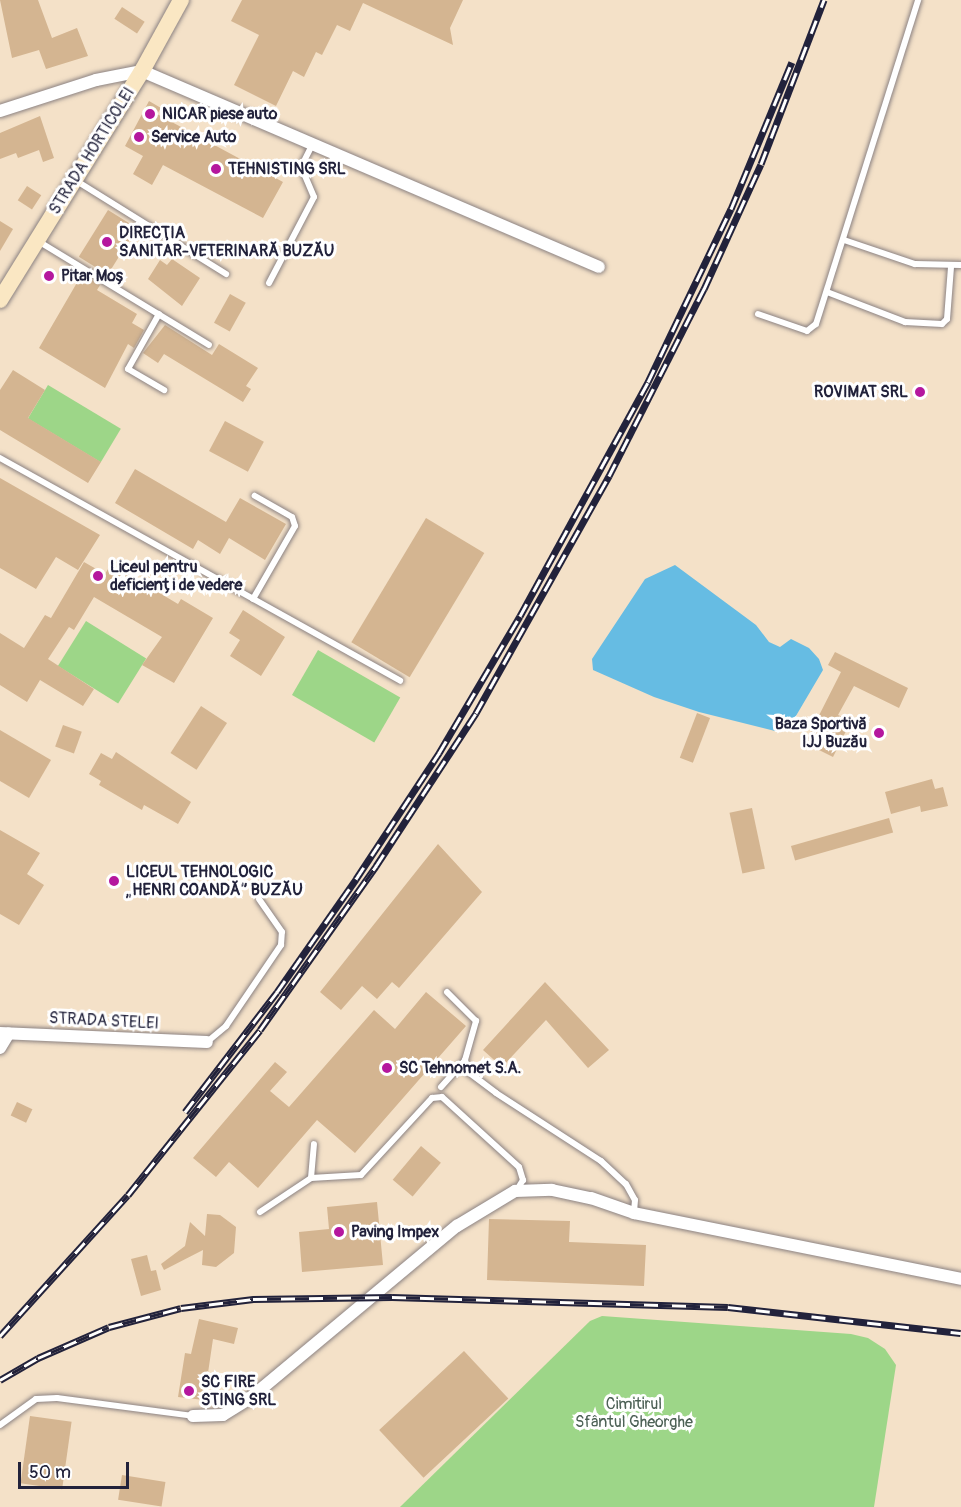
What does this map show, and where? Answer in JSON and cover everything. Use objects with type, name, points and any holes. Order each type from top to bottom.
[{"type":"main road","name":"STRADA HORTICOLEI","points":[[0,300],[142,71],[181,0]]},
{"type":"street","points":[[0,111],[96,80],[142,71],[599,267]]},
{"type":"street","points":[[0,1048],[4,1033]]},
{"type":"street","name":"STRADA STELEI","points":[[4,1033],[207,1042]]},
{"type":"street","points":[[193,1416],[223,1415],[249,1399],[457,1226],[515,1191],[552,1190],[591,1198],[634,1213],[961,1279]]},
{"type":"lane","points":[[758,314],[807,331],[816,324],[918,0]]},
{"type":"lane","points":[[269,283],[314,197],[302,167],[312,145]]},
{"type":"lane","points":[[75,180],[226,274]]},
{"type":"lane","points":[[844,240],[915,264],[951,267],[961,265]]},
{"type":"lane","points":[[37,241],[209,345]]},
{"type":"lane","points":[[827,292],[905,322],[942,324],[947,319],[951,267]]},
{"type":"lane","points":[[159,314],[128,369],[164,390]]},
{"type":"lane","points":[[0,458],[400,681]]},
{"type":"lane","points":[[253,599],[296,526],[291,517],[255,496]]},
{"type":"lane","points":[[207,1042],[226,1026],[281,945],[282,932],[259,899]]},
{"type":"lane","points":[[260,1212],[310,1178],[361,1175],[465,1060],[476,1021],[447,992]]},
{"type":"lane","points":[[465,1060],[467,1071],[562,1139],[601,1161],[626,1184],[635,1200],[634,1213]]},
{"type":"lane","points":[[453,1074],[467,1071]]},
{"type":"lane","points":[[441,1087],[442,1097],[519,1167],[523,1180],[515,1191]]},
{"type":"lane","points":[[432,1098],[442,1097]]},
{"type":"lane","points":[[310,1178],[314,1144]]},
{"type":"lane","points":[[0,1425],[23,1405],[36,1399],[57,1398],[193,1416]]},
{"type":"green space","points":[[48,385],[121,429],[101,462],[28,418]]},
{"type":"green space","points":[[86,621],[146,659],[118,704],[58,666]]},
{"type":"green space","points":[[318,650],[400,698],[374,743],[292,695]]},
{"type":"green space","name":"Cimitirul Sfântul Gheorghe","points":[[602,1316],[851,1334],[868,1338],[885,1349],[896,1365],[874,1507],[400,1507],[590,1321]]},
{"type":"water","points":[[675,565],[756,625],[769,642],[780,647],[791,639],[809,648],[819,659],[823,670],[790,726],[779,732],[699,712],[654,697],[593,670],[592,659],[645,579]]},
{"type":"building","points":[[0,0],[38,0],[52,38],[77,28],[88,56],[46,69],[39,50],[12,58]]},
{"type":"building","points":[[242,0],[463,0],[450,28],[453,45],[363,3],[350,31],[337,25],[322,55],[316,52],[304,77],[293,71],[276,106],[234,85],[259,35],[231,21]]},
{"type":"building","points":[[122,7],[145,22],[137,33],[114,19]]},
{"type":"building","name":"TEHNISTING SRL","points":[[149,101],[161,108],[157,114],[283,182],[263,218],[163,165],[152,185],[133,174],[143,156],[125,146]]},
{"type":"building","points":[[40,116],[54,158],[43,162],[39,150],[18,158],[16,153],[0,159],[0,133]]},
{"type":"building","points":[[27,186],[41,195],[32,210],[18,200]]},
{"type":"building","name":"DIRECŢIA SANITAR-VETERINARĂ BUZĂU","points":[[108,210],[137,228],[108,275],[79,257]]},
{"type":"building","points":[[0,221],[13,229],[0,251]]},
{"type":"building","points":[[172,259],[200,278],[182,306],[148,279],[160,260],[167,265]]},
{"type":"building","points":[[82,274],[100,285],[97,290],[137,314],[132,323],[144,330],[134,348],[128,344],[105,388],[39,348]]},
{"type":"building","points":[[230,294],[246,303],[230,332],[214,323]]},
{"type":"building","points":[[165,325],[212,355],[219,344],[258,368],[246,386],[251,389],[243,402],[164,354],[158,363],[143,353]]},
{"type":"building","points":[[13,370],[45,390],[28,418],[101,462],[88,483],[0,430],[0,390]]},
{"type":"building","points":[[225,421],[264,442],[248,472],[209,451]]},
{"type":"building","points":[[135,469],[226,522],[240,498],[286,524],[265,560],[229,538],[220,554],[198,540],[193,549],[115,503]]},
{"type":"building","points":[[0,478],[100,535],[78,570],[56,557],[36,589],[0,568]]},
{"type":"building","points":[[426,518],[484,553],[410,677],[351,642]]},
{"type":"building","name":"Liceul pentru deficienți de vedere","points":[[84,562],[105,574],[111,564],[178,604],[181,599],[213,618],[174,683],[142,665],[162,637],[94,597],[74,630],[69,627],[48,659],[94,689],[83,706],[40,680],[27,702],[0,685],[0,633],[24,648],[45,615],[51,618]]},
{"type":"building","points":[[243,610],[285,637],[261,676],[230,656],[240,640],[229,633]]},
{"type":"building","points":[[835,652],[908,688],[899,708],[854,686],[838,715],[851,721],[833,757],[805,743],[841,672],[828,665]]},
{"type":"building","points":[[201,706],[227,723],[196,770],[171,753]]},
{"type":"building","points":[[697,713],[710,718],[693,763],[680,758]]},
{"type":"building","points":[[63,725],[82,732],[74,753],[55,747]]},
{"type":"building","points":[[0,730],[51,760],[29,798],[0,781]]},
{"type":"building","points":[[116,752],[191,802],[178,824],[144,805],[142,810],[99,785],[101,781],[89,774],[101,753],[112,759]]},
{"type":"building","points":[[932,779],[935,789],[943,787],[948,806],[921,812],[920,806],[891,814],[885,792]]},
{"type":"building","points":[[752,808],[765,869],[742,873],[730,813]]},
{"type":"building","points":[[889,818],[893,832],[795,861],[791,846]]},
{"type":"building","points":[[0,830],[40,853],[27,874],[44,885],[19,925],[0,914]]},
{"type":"building","points":[[438,844],[482,892],[399,988],[392,982],[377,999],[362,986],[341,1010],[320,992]]},
{"type":"building","points":[[545,982],[609,1050],[588,1068],[546,1020],[502,1067],[483,1050]]},
{"type":"building","points":[[426,992],[466,1026],[355,1153],[317,1120],[258,1188],[229,1162],[216,1177],[193,1158],[275,1062],[287,1072],[270,1091],[289,1107],[374,1010],[395,1029]]},
{"type":"building","points":[[17,1102],[32,1109],[26,1123],[11,1116]]},
{"type":"building","points":[[421,1146],[441,1163],[413,1196],[393,1180]]},
{"type":"building","points":[[377,1202],[383,1265],[302,1272],[299,1232],[329,1229],[327,1207]]},
{"type":"building","points":[[207,1214],[220,1215],[236,1227],[234,1253],[216,1267],[202,1265],[203,1250],[164,1270],[161,1264],[185,1246],[190,1222],[205,1236]]},
{"type":"building","points":[[489,1219],[570,1221],[569,1242],[646,1245],[644,1286],[487,1280]]},
{"type":"building","points":[[147,1255],[151,1271],[156,1270],[161,1290],[141,1296],[131,1259]]},
{"type":"building","points":[[199,1319],[238,1328],[234,1344],[213,1339],[204,1400],[178,1397],[185,1353],[191,1354]]},
{"type":"building","points":[[464,1351],[508,1399],[423,1478],[379,1430]]},
{"type":"building","points":[[30,1416],[72,1422],[62,1489],[21,1483]]},
{"type":"building","points":[[122,1475],[165,1482],[162,1507],[118,1500]]},
{"type":"railway","points":[[0,1336],[128,1195],[260,1030],[376,866],[476,713],[609,476],[704,289],[761,164],[824,0]]},
{"type":"railway","points":[[185,1112],[277,992],[356,879],[439,753],[520,616],[648,382],[731,209],[792,62]]},
{"type":"railway","points":[[0,1380],[38,1358],[109,1327],[181,1308],[253,1299],[392,1297],[728,1307],[961,1333]]},
{"type":"place","name":"NICAR piese auto","points":[[150,114]]},
{"type":"place","name":"Service Auto","points":[[139,137]]},
{"type":"place","name":"TEHNISTING SRL","points":[[216,169]]},
{"type":"place","name":"DIRECŢIA SANITAR-VETERINARĂ BUZĂU","points":[[107,242]]},
{"type":"place","name":"Pitar Moș","points":[[49,276]]},
{"type":"place","name":"ROVIMAT SRL","points":[[920,392]]},
{"type":"place","name":"Liceul pentru deficienți de vedere","points":[[98,576]]},
{"type":"place","name":"Baza Sportivă IJJ Buzău","points":[[879,733]]},
{"type":"place","name":"LICEUL TEHNOLOGIC „HENRI COANDĂ” BUZĂU","points":[[114,881]]},
{"type":"place","name":"SC Tehnomet S.A.","points":[[387,1068]]},
{"type":"place","name":"Paving Impex","points":[[339,1232]]},
{"type":"place","name":"SC FIRE STING SRL","points":[[189,1391]]}]
